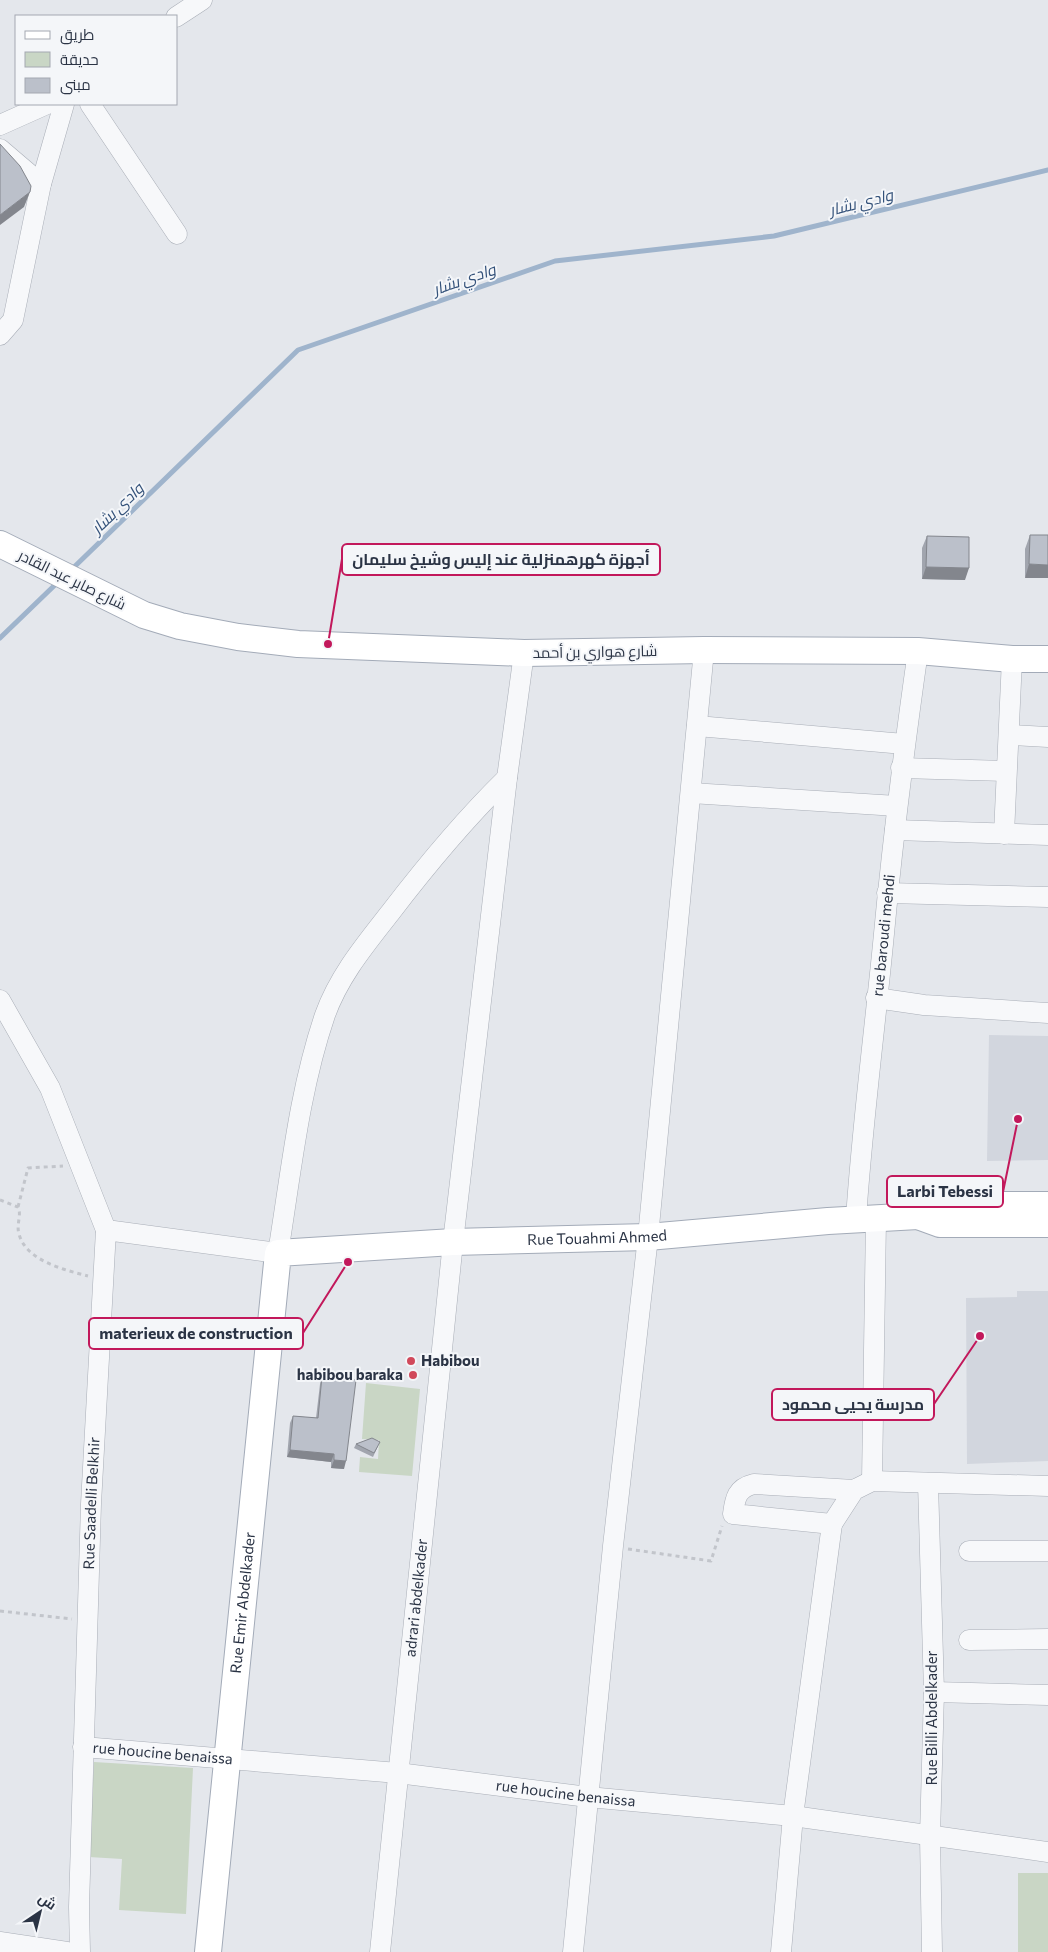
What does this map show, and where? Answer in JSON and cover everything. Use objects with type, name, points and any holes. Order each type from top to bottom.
[{"type":"main road","name":"شارع صابر عبد القادر","points":[[1,545],[144,615]]},
{"type":"main road","name":"شارع هواري بن أحمد","points":[[144,615],[180,626],[238,637],[298,644],[524,653],[704,650],[918,651],[1012,659],[1048,659]]},
{"type":"main road","points":[[918,1216],[940,1205],[1048,1205]]},
{"type":"main road","name":"Rue Touahmi Ahmed","points":[[278,1253],[453,1242],[648,1237],[918,1216]]},
{"type":"main road","points":[[918,1216],[940,1224],[1048,1224]]},
{"type":"main road","name":"Rue Emir Abdelkader","points":[[208,1952],[278,1253]]},
{"type":"street","points":[[178,16],[202,0]]},
{"type":"street","points":[[0,125],[46,105]]},
{"type":"street","points":[[0,335],[64,105]]},
{"type":"street","points":[[91,105],[177,234]]},
{"type":"street","points":[[0,149],[41,184]]},
{"type":"street","points":[[573,1952],[613,1546],[648,1237],[704,650]]},
{"type":"street","name":"rue baroudi mehdi","points":[[863,1485],[866,1219],[863,1125],[901,768],[918,651]]},
{"type":"street","name":"adrari abdelkader","points":[[380,1952],[418,1599],[453,1242],[506,778],[524,653]]},
{"type":"street","points":[[1004,834],[1012,659]]},
{"type":"street","points":[[697,726],[904,744]]},
{"type":"street","points":[[1009,735],[1048,737]]},
{"type":"street","points":[[901,768],[1006,771]]},
{"type":"street","points":[[0,1000],[50,1088],[106,1230],[278,1253],[308,1077],[326,1013],[348,966],[420,874],[474,810],[506,778]]},
{"type":"street","points":[[691,793],[897,806]]},
{"type":"street","points":[[895,830],[1048,835]]},
{"type":"street","points":[[887,893],[1048,897]]},
{"type":"street","points":[[876,998],[924,1006],[1048,1013]]},
{"type":"street","name":"Rue Saadelli Belkhir","points":[[80,1952],[79,1897],[87,1621],[102,1279],[106,1230]]},
{"type":"street","points":[[832,1524],[732,1514],[736,1495],[741,1488],[754,1484],[863,1485],[928,1483],[1048,1486]]},
{"type":"street","name":"Rue Billi Abdelkader","points":[[928,1483],[934,1692],[930,1836],[932,1952]]},
{"type":"street","points":[[781,1952],[793,1816],[832,1524],[838,1511],[863,1485]]},
{"type":"street","points":[[969,1550],[1048,1551]]},
{"type":"street","points":[[969,1640],[1048,1639]]},
{"type":"street","points":[[934,1692],[1048,1695]]},
{"type":"street","name":"rue houcine benaissa","points":[[83,1747],[398,1773],[588,1797],[793,1816],[1048,1852]]},
{"type":"street","points":[[0,1942],[67,1952]]},
{"type":"path","points":[[82,1166],[28,1168],[18,1207],[20,1211],[16,1226],[20,1238],[30,1250],[52,1265],[102,1279]]},
{"type":"path","points":[[0,1200],[18,1207]]},
{"type":"path","points":[[613,1546],[711,1561],[722,1524],[732,1514]]},
{"type":"path","points":[[0,1611],[87,1621]]},
{"type":"shaded area","points":[[989,1035],[1048,1036],[1048,1160],[987,1161]]},
{"type":"shaded area","points":[[1017,1291],[1048,1291],[1048,1461],[967,1464],[966,1298],[1017,1297]]},
{"type":"green space","points":[[366,1383],[420,1389],[412,1476],[359,1472],[360,1457],[378,1459],[379,1440],[362,1439]]},
{"type":"green space","points":[[94,1762],[193,1768],[186,1914],[119,1910],[122,1859],[89,1857]]},
{"type":"green space","points":[[1018,1873],[1048,1873],[1048,1952],[1018,1952]]},
{"type":"building","points":[[0,144],[20,166],[31,186],[30,192],[0,215]]},
{"type":"building","points":[[1030,535],[1048,535],[1048,565],[1029,564]]},
{"type":"building","points":[[927,536],[969,537],[969,568],[926,567]]},
{"type":"building","points":[[322,1376],[356,1380],[346,1461],[334,1460],[334,1454],[290,1450],[293,1416],[318,1418]]},
{"type":"building","points":[[372,1438],[380,1442],[374,1453],[356,1444]]},
{"type":"waterway","name":"وادي بشار","points":[[70,571],[298,350],[555,261],[774,236],[1048,170]]},
{"type":"waterway","name":"وادي بشار","points":[[0,638],[58,582]]},
{"type":"place","name":"أجهزة كهرهمنزلية عند إليس وشيخ سليمان","points":[[328,644]]},
{"type":"place","name":"Larbi Tebessi","points":[[1018,1119]]},
{"type":"place","name":"materieux de construction","points":[[348,1262]]},
{"type":"place","name":"مدرسة يحيى محمود","points":[[980,1336]]},
{"type":"place","name":"Habibou","points":[[411,1361]]},
{"type":"place","name":"habibou baraka","points":[[413,1375]]}]
